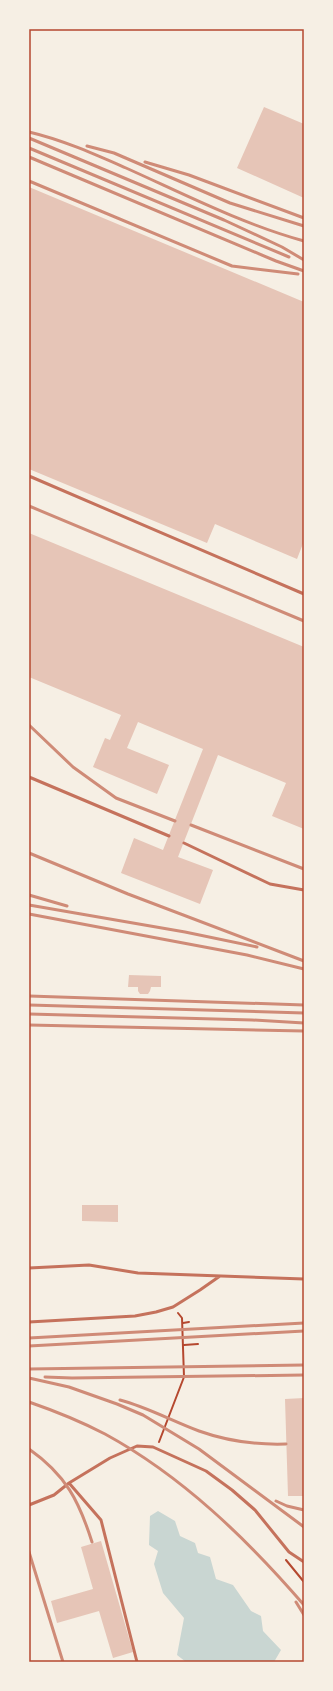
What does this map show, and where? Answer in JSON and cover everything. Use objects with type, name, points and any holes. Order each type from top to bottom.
[{"type":"lane","points":[[29,476],[304,594]]},
{"type":"lane","points":[[29,777],[169,836]]},
{"type":"lane","points":[[184,843],[270,884],[304,890]]},
{"type":"lane","points":[[29,1268],[88,1265],[138,1273],[304,1279]]},
{"type":"lane","points":[[29,1322],[135,1316],[156,1312],[173,1307],[220,1276]]},
{"type":"lane","points":[[29,1505],[54,1495],[69,1483],[110,1458],[137,1446],[153,1447],[206,1471],[232,1490],[255,1510],[289,1552],[304,1562]]},
{"type":"lane","points":[[69,1483],[101,1520],[137,1662]]},
{"type":"path","points":[[157,1449],[184,1377],[183,1323],[182,1318],[173,1307]]},
{"type":"path","points":[[183,1323],[189,1322]]},
{"type":"path","points":[[184,1346],[198,1344]]},
{"type":"path","points":[[285,1559],[304,1582]]},
{"type":"shaded area","points":[[158,1511],[175,1521],[180,1536],[195,1543],[198,1553],[210,1557],[216,1579],[233,1585],[251,1611],[261,1616],[263,1631],[281,1650],[274,1662],[186,1662],[177,1655],[184,1618],[163,1593],[154,1564],[158,1551],[149,1545],[150,1516]]},
{"type":"building","points":[[264,107],[304,124],[304,198],[237,168]]},
{"type":"building","points":[[29,187],[304,302],[304,541],[297,559],[215,524],[207,543],[29,469]]},
{"type":"building","points":[[29,533],[304,647],[304,829],[272,816],[286,783],[218,755],[178,857],[213,870],[200,904],[121,873],[134,838],[163,850],[203,749],[138,722],[127,748],[169,765],[157,794],[93,767],[105,738],[110,740],[121,715],[29,677]]},
{"type":"building","points":[[129,975],[161,976],[161,987],[151,987],[148,994],[140,994],[138,987],[128,987]]},
{"type":"building","points":[[82,1205],[118,1205],[118,1222],[82,1221]]},
{"type":"building","points":[[304,1398],[304,1496],[288,1496],[285,1399]]},
{"type":"building","points":[[101,1541],[133,1652],[113,1658],[99,1611],[57,1623],[51,1601],[93,1589],[81,1547]]},
{"type":"railway","points":[[29,132],[78,148],[236,217],[304,241]]},
{"type":"railway","points":[[29,138],[224,220],[282,247],[304,260]]},
{"type":"railway","points":[[87,146],[114,153],[230,203],[304,226]]},
{"type":"railway","points":[[29,148],[289,257]]},
{"type":"railway","points":[[29,157],[276,261],[304,271]]},
{"type":"railway","points":[[145,162],[189,175],[304,218]]},
{"type":"railway","points":[[29,181],[232,266],[298,274]]},
{"type":"railway","points":[[29,506],[304,621]]},
{"type":"railway","points":[[29,725],[73,767],[116,798],[175,821]]},
{"type":"railway","points":[[191,825],[304,869]]},
{"type":"railway","points":[[29,853],[128,894],[304,961]]},
{"type":"railway","points":[[29,895],[67,906]]},
{"type":"railway","points":[[29,905],[185,932],[257,947]]},
{"type":"railway","points":[[29,914],[247,955],[304,969]]},
{"type":"railway","points":[[29,996],[304,1005]]},
{"type":"railway","points":[[29,1005],[304,1013]]},
{"type":"railway","points":[[29,1014],[252,1020],[304,1023]]},
{"type":"railway","points":[[29,1025],[304,1031]]},
{"type":"railway","points":[[29,1338],[304,1323]]},
{"type":"railway","points":[[29,1346],[304,1331]]},
{"type":"railway","points":[[29,1369],[304,1365]]},
{"type":"railway","points":[[45,1377],[72,1378],[304,1375]]},
{"type":"railway","points":[[29,1378],[69,1387],[143,1415],[199,1449],[304,1527]]},
{"type":"railway","points":[[120,1400],[140,1406],[199,1431],[231,1440],[264,1444],[286,1444]]},
{"type":"railway","points":[[29,1402],[67,1416],[105,1434],[161,1469],[212,1510],[260,1556],[304,1605]]},
{"type":"railway","points":[[29,1449],[53,1469],[70,1490],[82,1514],[92,1542]]},
{"type":"railway","points":[[276,1501],[287,1506],[304,1510]]},
{"type":"railway","points":[[29,1552],[63,1662]]},
{"type":"railway","points":[[296,1602],[304,1615]]}]
